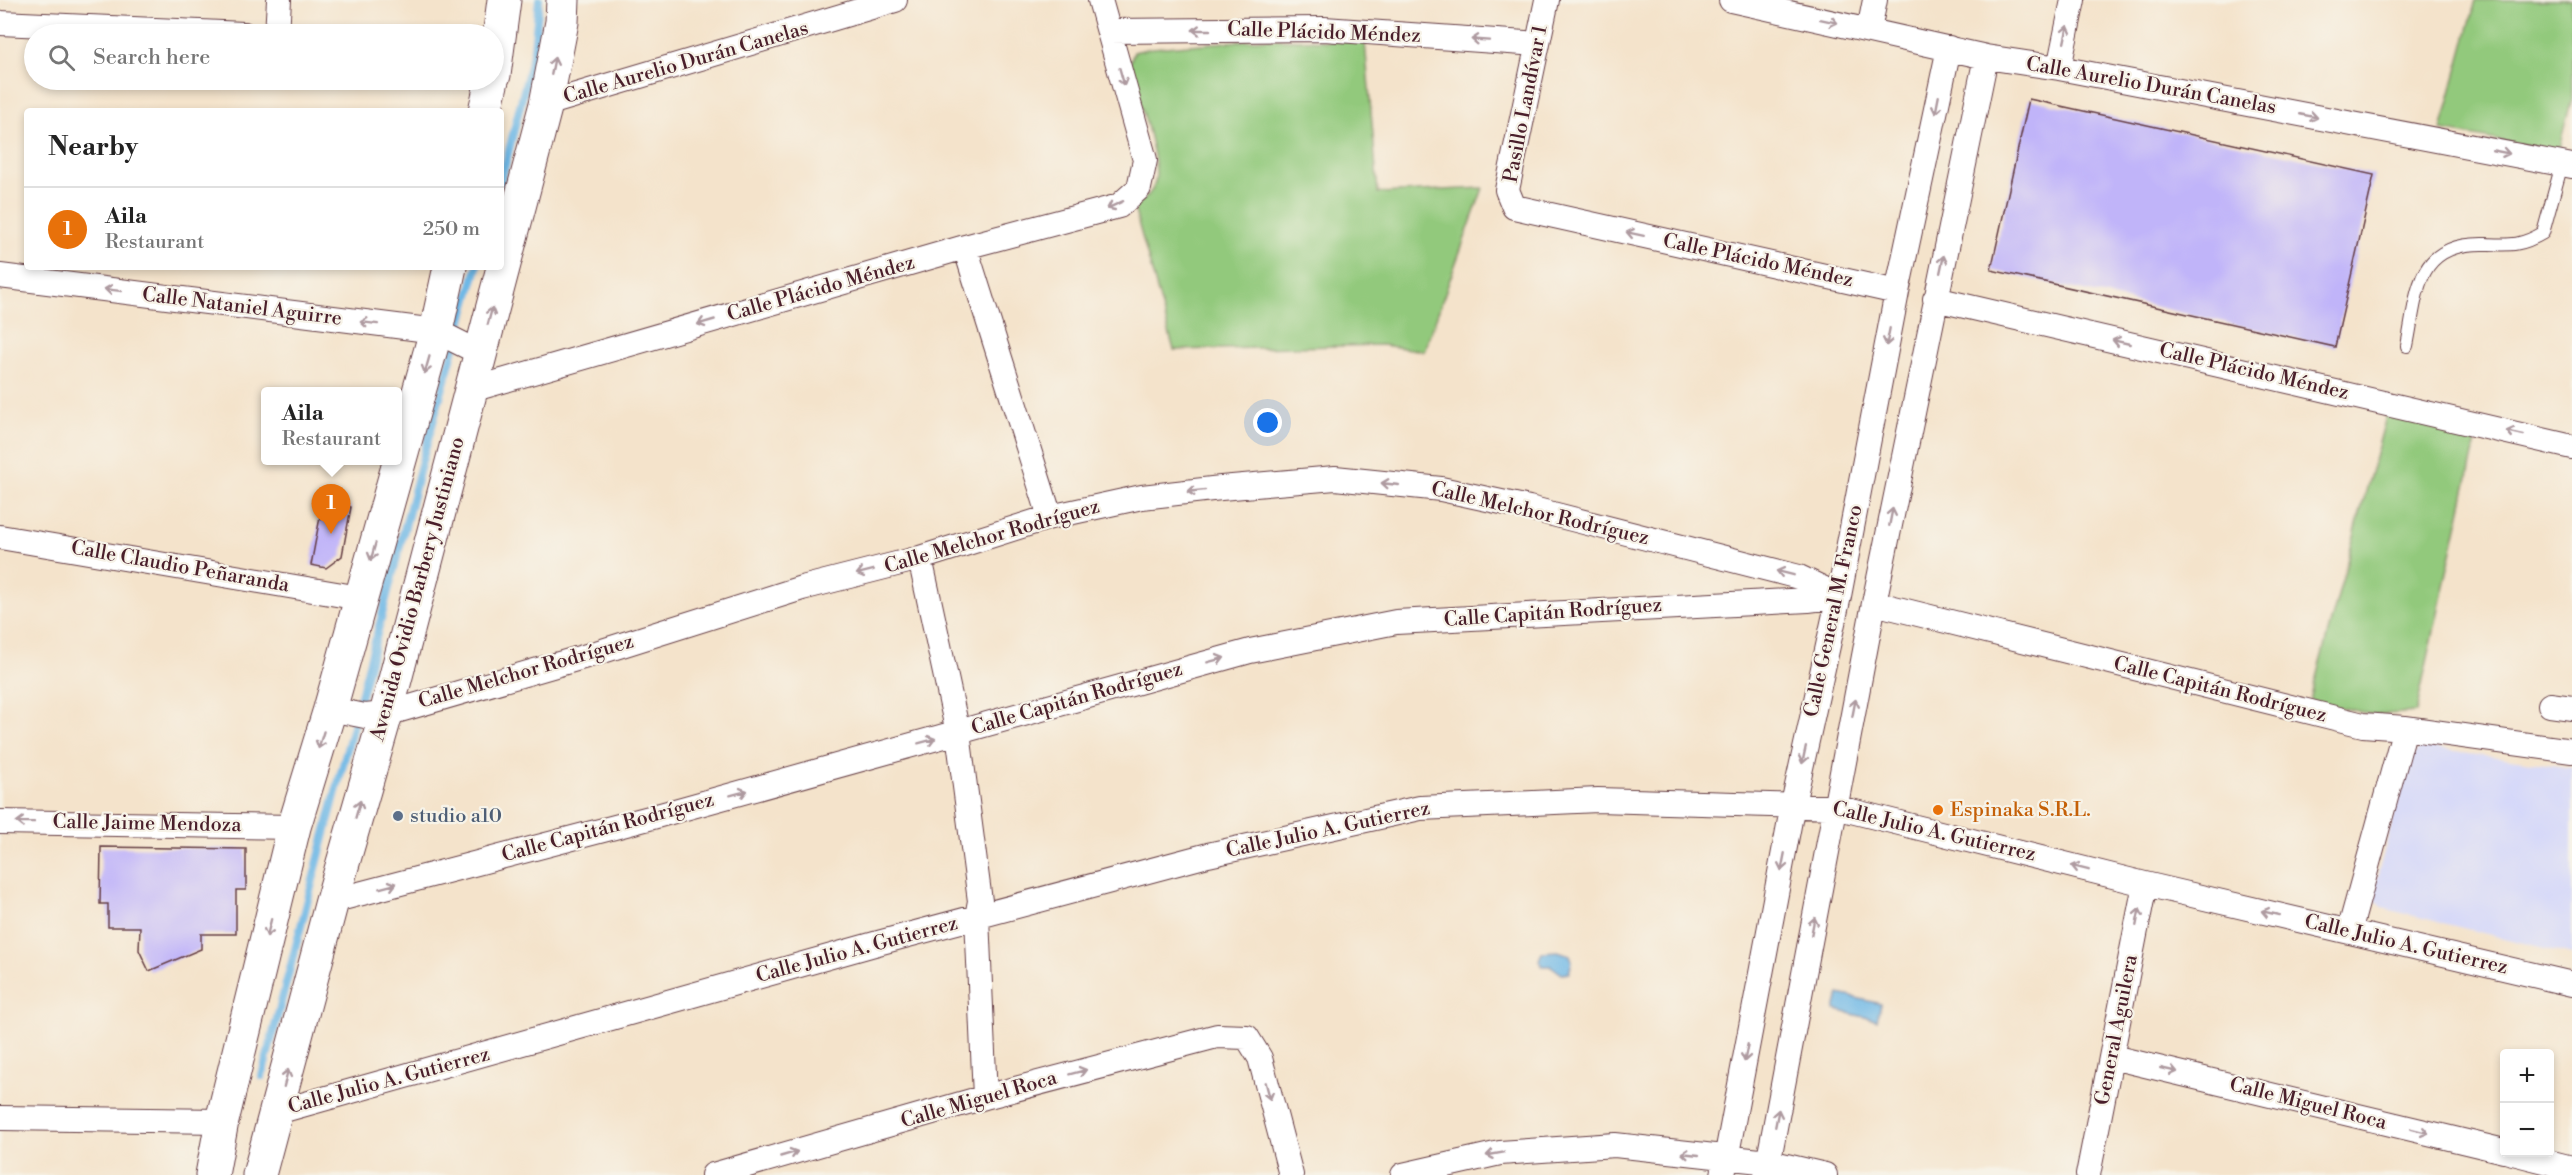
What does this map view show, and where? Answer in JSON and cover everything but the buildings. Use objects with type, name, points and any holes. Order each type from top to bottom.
[{"type":"street","points":[[278,24],[279,0]]},
{"type":"street","points":[[500,24],[504,0]]},
{"type":"street","name":"Avenida Ovidio Barbery Justiniano","points":[[504,216],[546,104],[562,22],[563,0]]},
{"type":"street","name":"Calle Aurelio Durán Canelas","points":[[546,104],[895,0]]},
{"type":"street","points":[[1100,0],[1109,31]]},
{"type":"street","name":"Pasillo Landívar 1","points":[[1514,207],[1507,190],[1547,0]]},
{"type":"street","name":"Calle Aurelio Durán Canelas","points":[[1731,0],[1986,57],[2059,68],[2567,165]]},
{"type":"street","points":[[1869,30],[1875,0]]},
{"type":"street","points":[[2059,68],[2073,0]]},
{"type":"street","points":[[0,23],[24,24]]},
{"type":"street","name":"Calle Plácido Méndez","points":[[471,390],[965,247],[1119,206],[1139,188],[1145,160],[1109,31],[1324,29],[1538,44]]},
{"type":"street","name":"Calle General M. Franco","points":[[1724,1166],[1794,804],[1839,596],[1897,292],[1949,48]]},
{"type":"street","name":"Calle General M. Franco","points":[[1767,1169],[1874,603],[1986,57]]},
{"type":"street","points":[[486,108],[489,90]]},
{"type":"street","points":[[1928,153],[1964,160]]},
{"type":"street","name":"Calle Plácido Méndez","points":[[1514,207],[1897,292]]},
{"type":"street","points":[[965,247],[1050,516]]},
{"type":"street","name":"Avenida Ovidio Barbery Justiniano","points":[[212,1175],[222,1121],[294,827],[356,712],[471,390],[457,341],[450,270]]},
{"type":"street","name":"Avenida Ovidio Barbery Justiniano","points":[[262,1166],[332,901],[356,712],[360,598],[484,270]]},
{"type":"street","name":"Calle Nataniel Aguirre","points":[[0,276],[457,341]]},
{"type":"street","name":"Calle Plácido Méndez","points":[[1935,299],[2572,447]]},
{"type":"street","name":"Calle Melchor Rodríguez","points":[[356,712],[590,655],[802,588],[920,558],[1050,516],[1142,497],[1335,478],[1441,489],[1529,508],[1799,577],[1839,596]]},
{"type":"street","name":"Calle Claudio Peñaranda","points":[[0,537],[360,598]]},
{"type":"street","points":[[920,558],[958,733],[981,901],[977,917],[985,1097]]},
{"type":"street","name":"Calle Capitán Rodríguez","points":[[332,901],[664,814],[1250,651],[1396,622],[1662,606],[1809,600],[1839,596]]},
{"type":"street","name":"Calle Capitán Rodríguez","points":[[1874,603],[2363,725],[2405,728],[2572,751]]},
{"type":"street","points":[[2349,932],[2405,728]]},
{"type":"street","name":"Calle Julio A. Gutierrez","points":[[277,1112],[1208,855],[1420,808],[1598,800],[1835,807],[2145,884],[2572,984]]},
{"type":"street","name":"Calle Jaime Mendoza","points":[[0,822],[294,827]]},
{"type":"street","name":"General Aguilera","points":[[2088,1175],[2145,884]]},
{"type":"street","name":"Calle Miguel Roca","points":[[713,1175],[985,1097],[1217,1036],[1247,1037],[1260,1058],[1291,1175]]},
{"type":"street","name":"Calle Miguel Roca","points":[[2112,1057],[2500,1150]]},
{"type":"street","points":[[236,1067],[241,1097],[256,1111],[277,1112]]},
{"type":"street","points":[[0,1119],[242,1122],[258,1137],[262,1166]]},
{"type":"street","points":[[1403,1175],[1500,1153],[1615,1145],[1724,1166],[1825,1175]]},
{"type":"street","name":"Calle Miguel Roca","points":[[2527,1157],[2572,1168]]},
{"type":"lane","points":[[2407,346],[2419,285],[2429,263],[2439,253],[2467,244],[2517,245],[2529,242],[2543,233],[2567,165]]},
{"type":"shaded area","points":[[2421,746],[2572,768],[2572,955],[2382,908],[2372,896],[2409,761]]},
{"type":"green space","points":[[2476,0],[2572,0],[2572,98],[2558,151],[2441,130]]},
{"type":"green space","points":[[1265,39],[1365,42],[1378,193],[1483,188],[1424,351],[1382,345],[1174,350],[1134,208],[1152,190],[1156,172],[1151,142],[1129,65],[1134,52],[1152,48]]},
{"type":"green space","points":[[2387,413],[2478,432],[2416,712],[2374,715],[2310,700]]},
{"type":"water","points":[[1558,951],[1570,955],[1572,961],[1569,973],[1562,974],[1551,966],[1542,966],[1539,960],[1542,952]]},
{"type":"water","points":[[1839,994],[1881,1004],[1877,1020],[1835,1010]]},
{"type":"waterway","points":[[504,170],[534,50],[539,0]]},
{"type":"waterway","points":[[262,1076],[422,461],[476,270]]},
{"type":"place","name":"Aila","points":[[331,534]]},
{"type":"place","name":"Espinaka S.R.L.","points":[[1938,810]]},
{"type":"place","name":"studio a10","points":[[398,816]]}]
